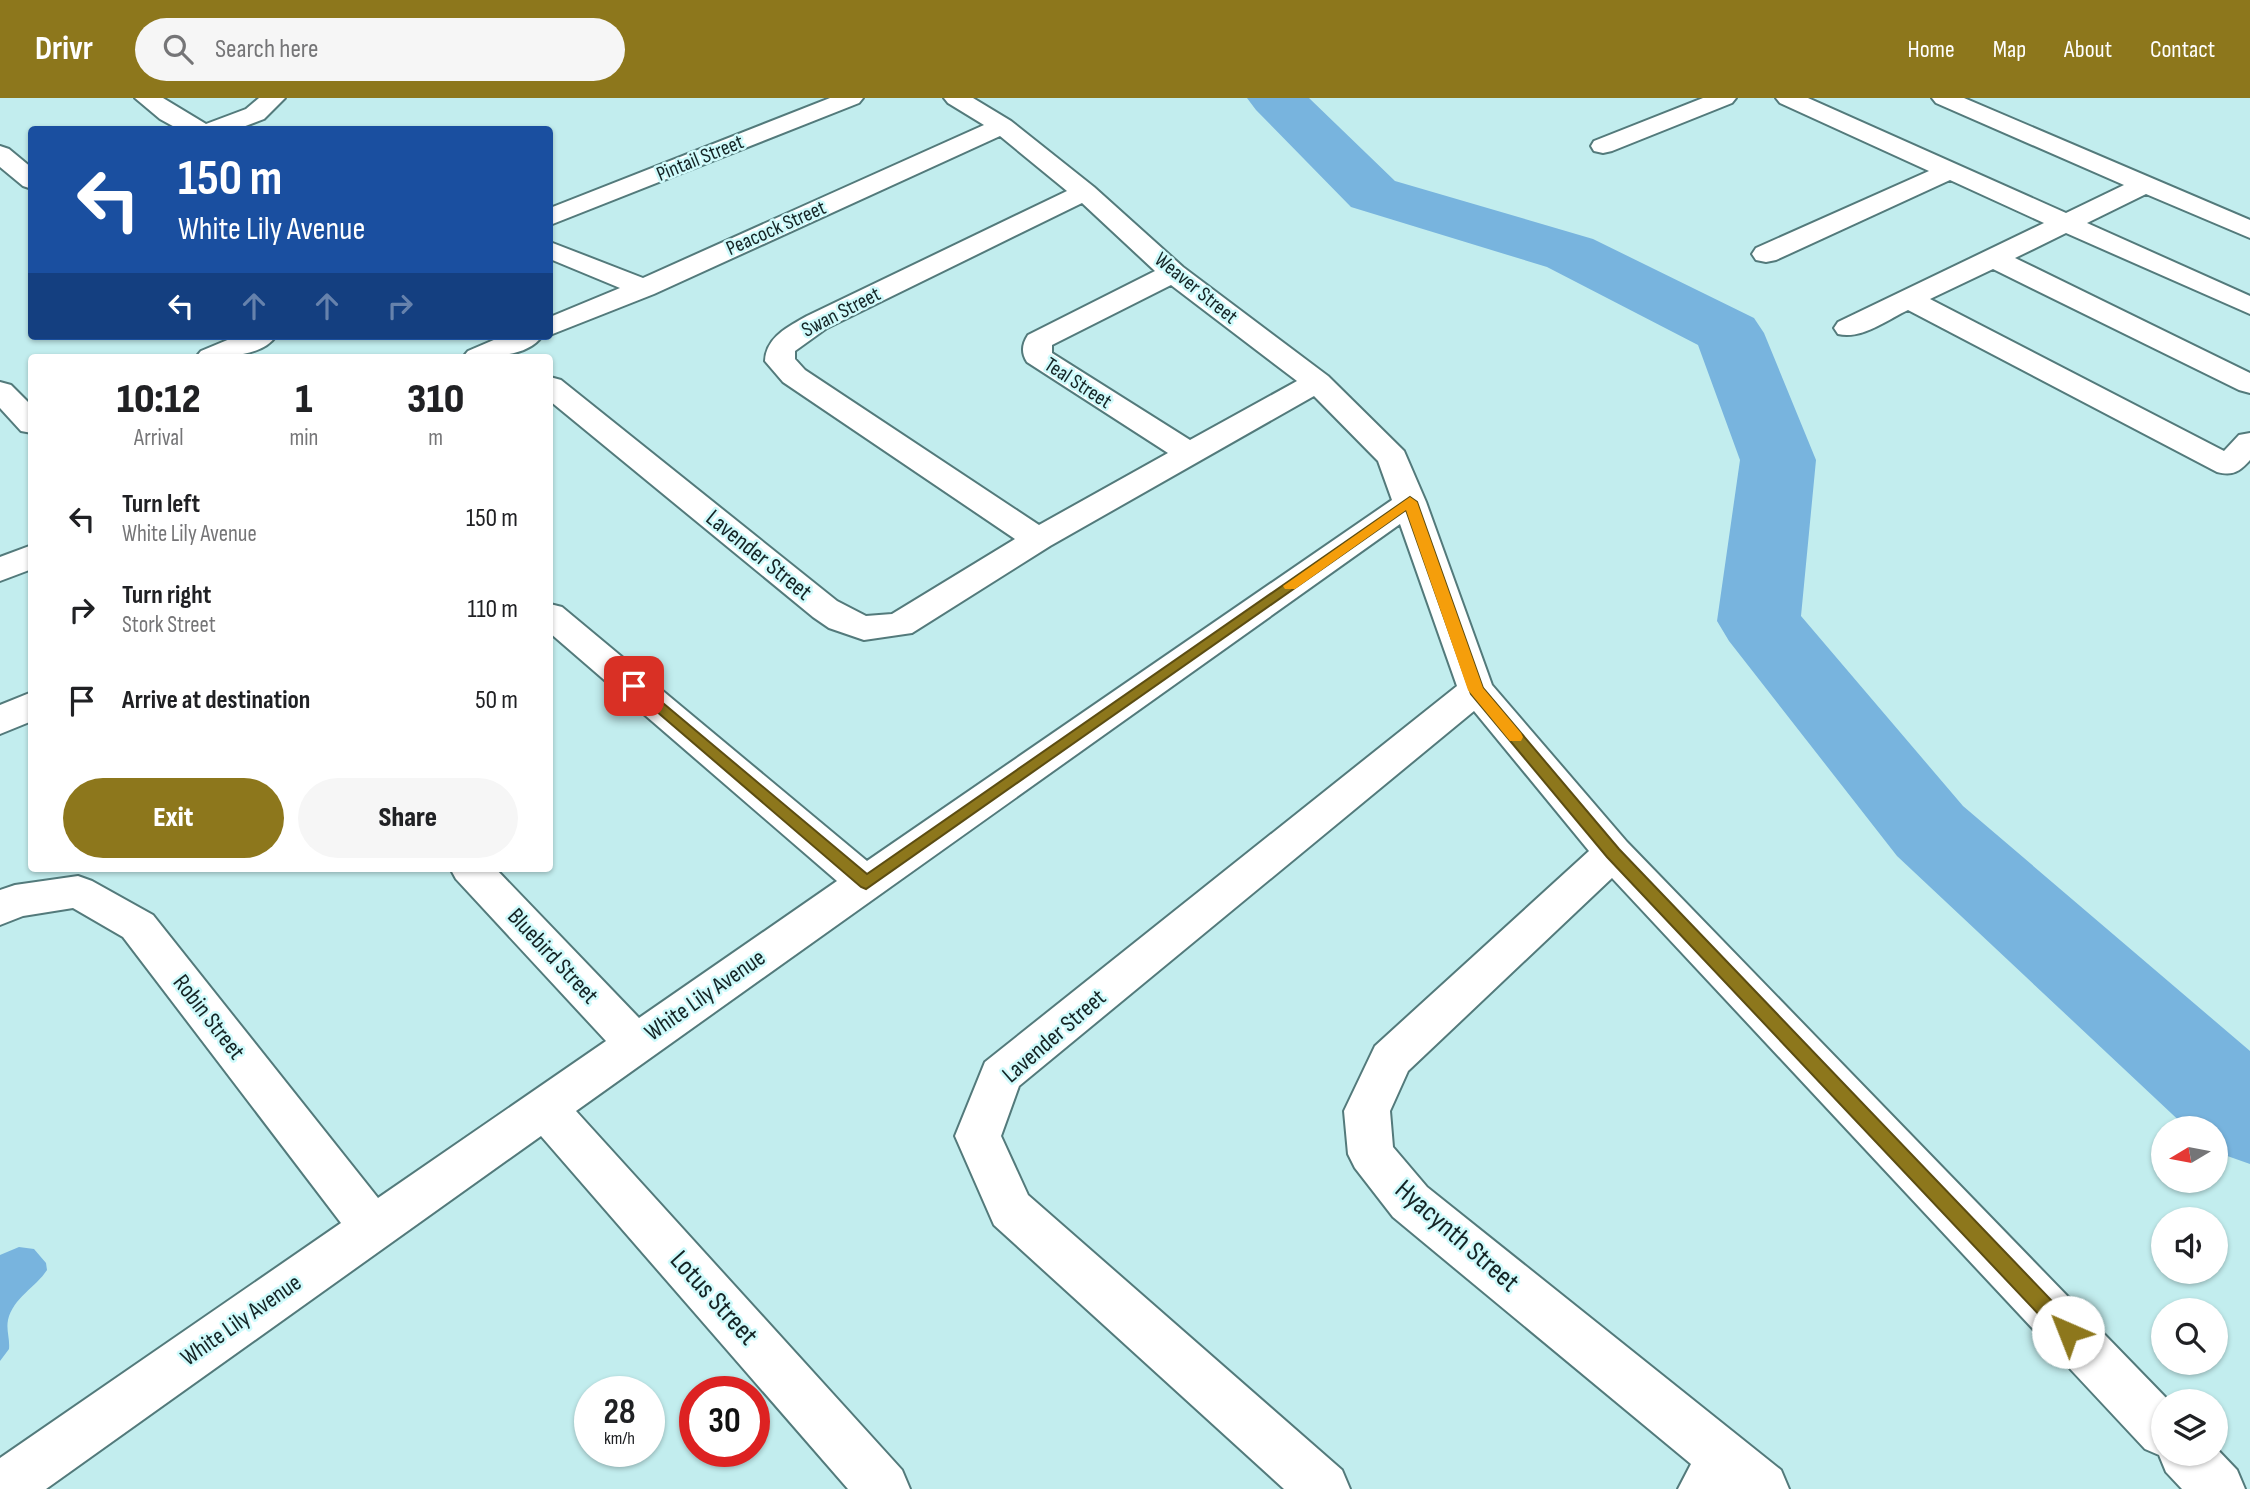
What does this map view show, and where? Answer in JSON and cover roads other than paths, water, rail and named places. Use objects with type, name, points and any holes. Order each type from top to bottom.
[{"type":"street","points":[[147,98],[192,126]]},
{"type":"street","points":[[222,126],[255,114],[273,98]]},
{"type":"street","name":"Pintail Street","points":[[553,216],[851,98]]},
{"type":"street","name":"Weaver Street","points":[[956,98],[1002,126],[1085,192],[1173,273],[1317,382],[1394,458],[1476,690]]},
{"type":"street","points":[[1603,146],[1724,98]]},
{"type":"street","points":[[1788,98],[2250,306]]},
{"type":"street","points":[[1944,98],[2250,230]]},
{"type":"street","name":"Peacock Street","points":[[553,326],[644,288],[1002,126]]},
{"type":"street","points":[[1766,254],[1948,172]]},
{"type":"street","points":[[1848,328],[2145,185]]},
{"type":"street","name":"Swan Street","points":[[1038,539],[794,376],[780,361],[780,349],[795,335],[817,322],[1085,192]]},
{"type":"street","points":[[553,251],[644,288]]},
{"type":"street","points":[[1993,258],[2250,384]]},
{"type":"street","name":"Teal Street","points":[[1173,273],[1038,341],[1037,356],[1189,453]]},
{"type":"street","points":[[1908,299],[2228,465],[2250,442]]},
{"type":"street","points":[[218,354],[252,340]]},
{"type":"street","points":[[498,354],[521,340]]},
{"type":"street","name":"Lavender Street","points":[[553,388],[825,609],[841,620],[864,628],[900,625],[1038,539],[1317,382]]},
{"type":"street","points":[[0,391],[28,420]]},
{"type":"street","name":"White Lily Avenue","points":[[1,1489],[1410,502]]},
{"type":"street","points":[[0,570],[28,558]]},
{"type":"street","points":[[553,618],[866,883]]},
{"type":"street","points":[[1476,690],[1613,853],[2151,1418]]},
{"type":"street","name":"Lavender Street","points":[[1323,1489],[1011,1210],[978,1136],[1001,1075],[1476,690]]},
{"type":"street","points":[[0,721],[28,707]]},
{"type":"street","name":"Hyacynth Street","points":[[1613,853],[1391,1059],[1367,1111],[1371,1154],[1410,1202],[1731,1479]]},
{"type":"street","name":"Bluebird Street","points":[[474,872],[635,1043]]},
{"type":"street","name":"Robin Street","points":[[0,909],[15,901],[78,892],[138,926],[372,1227]]},
{"type":"street","name":"Lotus Street","points":[[544,1107],[883,1489]]},
{"type":"street","points":[[2196,1466],[2218,1489]]},
{"type":"water","points":[[19,1247],[34,1249],[46,1263],[47,1270],[11,1312],[8,1324],[9,1349],[0,1361],[0,1255]]},
{"type":"waterway","points":[[1276,98],[1373,194],[1570,253],[1729,333],[1778,460],[1759,621],[1930,831],[2250,1117]]}]
